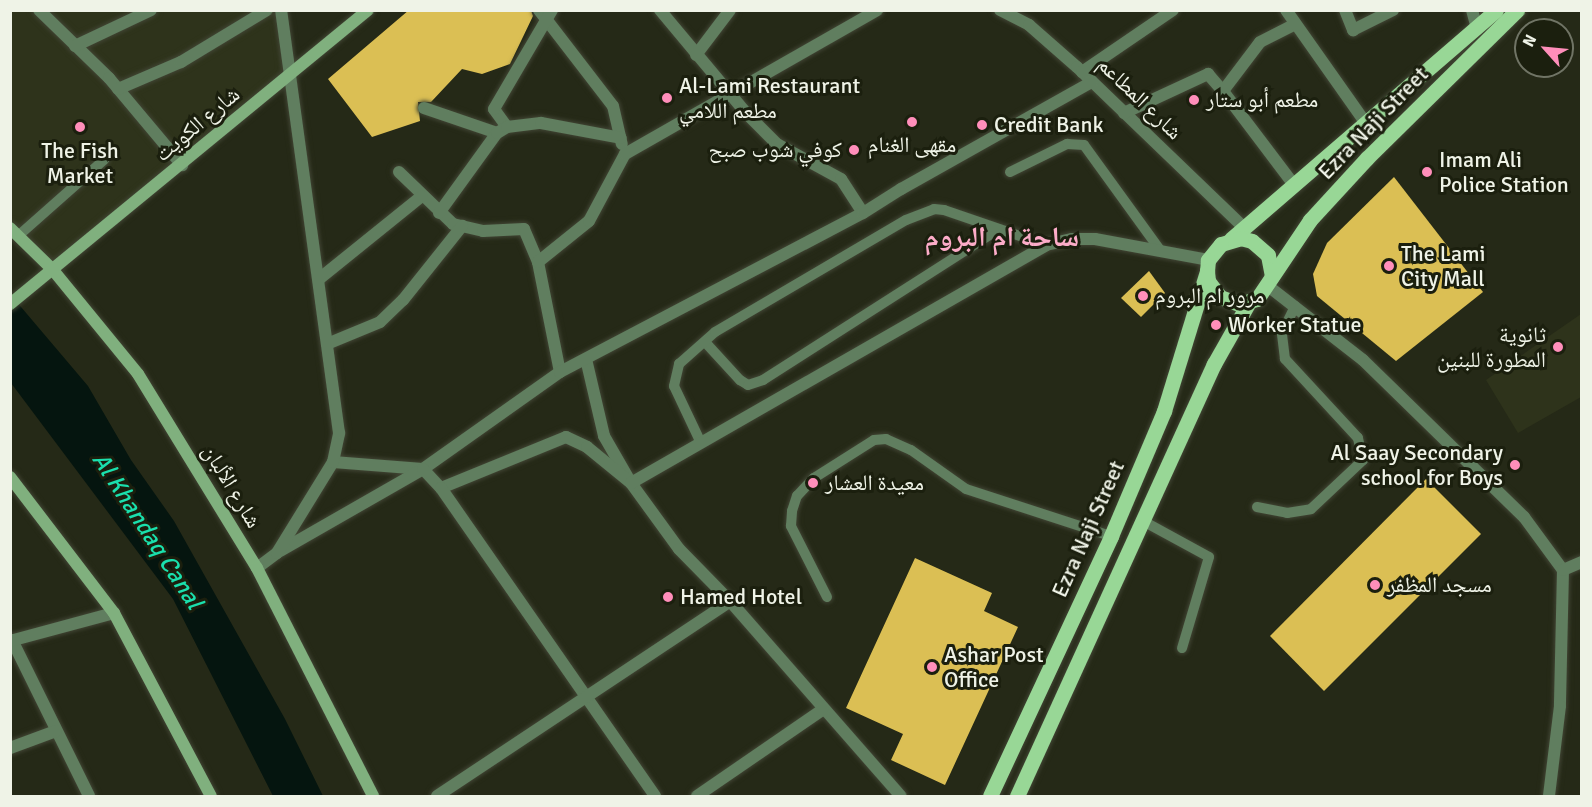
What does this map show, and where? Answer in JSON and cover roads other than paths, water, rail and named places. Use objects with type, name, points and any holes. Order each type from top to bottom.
[{"type":"main road","name":"شارع الكويت","points":[[10,304],[368,10]]},
{"type":"main road","name":"Ezra Naji Street","points":[[1231,239],[1367,125],[1496,10]]},
{"type":"main road","name":"Ezra Naji Street","points":[[1270,281],[1310,220],[1366,158],[1517,10]]},
{"type":"main road","name":"شارع الألبان","points":[[14,232],[53,270],[138,374],[257,568],[373,796]]},
{"type":"main road","points":[[1241,238],[1261,246],[1272,265],[1270,281],[1249,302],[1239,304],[1220,297],[1208,281],[1208,265],[1221,244],[1231,239],[1241,238]]},
{"type":"main road","name":"Ezra Naji Street","points":[[990,796],[1111,536],[1172,391],[1208,265]]},
{"type":"main road","name":"Ezra Naji Street","points":[[1017,796],[1214,364],[1249,302]]},
{"type":"main road","points":[[10,477],[114,613],[212,796]]},
{"type":"street","points":[[39,10],[118,89],[182,165]]},
{"type":"street","points":[[75,45],[151,10]]},
{"type":"street","points":[[118,89],[181,62],[267,10]]},
{"type":"street","points":[[660,10],[730,94],[777,144],[841,179],[863,213]]},
{"type":"street","points":[[696,55],[730,10]]},
{"type":"street","points":[[538,261],[589,221],[625,154],[877,10]]},
{"type":"street","name":"شارع المطاعم","points":[[1000,10],[1029,26],[1082,72],[1243,227]]},
{"type":"street","points":[[1082,72],[1173,10]]},
{"type":"street","points":[[1287,10],[1367,125]]},
{"type":"street","points":[[1345,10],[1353,30],[1393,10]]},
{"type":"street","points":[[1472,10],[1477,29]]},
{"type":"street","points":[[277,553],[333,462],[339,433],[284,12]]},
{"type":"street","points":[[483,129],[546,14],[613,106],[625,154]]},
{"type":"street","points":[[1223,91],[1260,42],[1295,24]]},
{"type":"street","points":[[1124,113],[1208,74],[1294,185]]},
{"type":"street","points":[[257,568],[277,553],[423,470],[560,372],[863,213],[901,189],[1092,82]]},
{"type":"street","points":[[424,108],[483,129],[502,130],[541,123],[621,138]]},
{"type":"street","points":[[494,110],[502,130]]},
{"type":"street","points":[[439,213],[502,130]]},
{"type":"street","points":[[399,172],[439,213],[462,226],[483,231],[524,229],[538,261],[560,372]]},
{"type":"street","points":[[319,279],[422,196]]},
{"type":"street","points":[[327,344],[380,322],[403,300],[462,226]]},
{"type":"street","points":[[631,483],[1046,245],[1072,239],[1095,239],[1160,250],[1208,265]]},
{"type":"street","points":[[1270,281],[1295,306],[1363,360],[1524,518],[1563,570],[1560,706],[1549,796]]},
{"type":"street","points":[[586,359],[604,436],[631,483],[679,549],[730,601],[822,710],[901,796]]},
{"type":"street","points":[[441,488],[566,437],[587,447],[631,483]]},
{"type":"street","points":[[333,462],[423,470],[441,488],[654,796]]},
{"type":"street","points":[[1563,570],[1581,562]]},
{"type":"street","points":[[437,796],[730,601]]},
{"type":"street","points":[[88,796],[11,640],[114,613]]},
{"type":"street","points":[[697,796],[822,710]]},
{"type":"street","points":[[10,748],[56,731]]},
{"type":"lane","points":[[1010,172],[1067,144],[1084,145],[1160,250]]},
{"type":"lane","points":[[14,232],[104,160]]},
{"type":"lane","points":[[701,443],[674,380],[679,364],[715,332],[922,213],[944,210],[1046,245]]},
{"type":"lane","points":[[705,342],[740,380],[748,385],[763,380],[999,229]]},
{"type":"lane","points":[[1257,507],[1287,513],[1311,509],[1363,460],[1358,438],[1285,359],[1282,333],[1295,306]]},
{"type":"lane","points":[[827,597],[791,526],[792,511],[797,496],[813,478],[874,440],[886,439],[911,450],[966,489],[1111,536]]},
{"type":"lane","points":[[1143,520],[1209,557],[1182,648]]},
{"type":"water","name":"Al Khandaq Canal","points":[[10,294],[88,386],[131,460],[174,521],[285,719],[323,796],[273,796],[173,599],[11,383]]},
{"type":"place","name":"Al-Lami Restaurant مطعم اللامي","points":[[667,98]]},
{"type":"place","name":"مطعم أبو ستار","points":[[1194,100]]},
{"type":"place","name":"مقهى الغنام","points":[[912,122]]},
{"type":"place","name":"Credit Bank","points":[[982,125]]},
{"type":"place","name":"The Fish Market","points":[[80,127]]},
{"type":"place","name":"كوفي شوب صبح","points":[[854,150]]},
{"type":"place","name":"Imam Ali Police Station","points":[[1427,172]]},
{"type":"place","name":"The Lami City Mall","points":[[1389,266]]},
{"type":"place","name":"مرور ام البروم","points":[[1143,296]]},
{"type":"place","name":"Worker Statue","points":[[1216,325]]},
{"type":"place","name":"ثانوية المطورة للبنين","points":[[1558,347]]},
{"type":"place","name":"Al Saay Secondary school for Boys","points":[[1515,465]]},
{"type":"place","name":"معيدة العشار","points":[[813,483]]},
{"type":"place","name":"مسجد المظفر","points":[[1375,585]]},
{"type":"place","name":"Hamed Hotel","points":[[668,597]]},
{"type":"place","name":"Ashar Post Office","points":[[932,667]]},
{"type":"district","name":"ساحة ام البروم","points":[[1002,237]]}]
